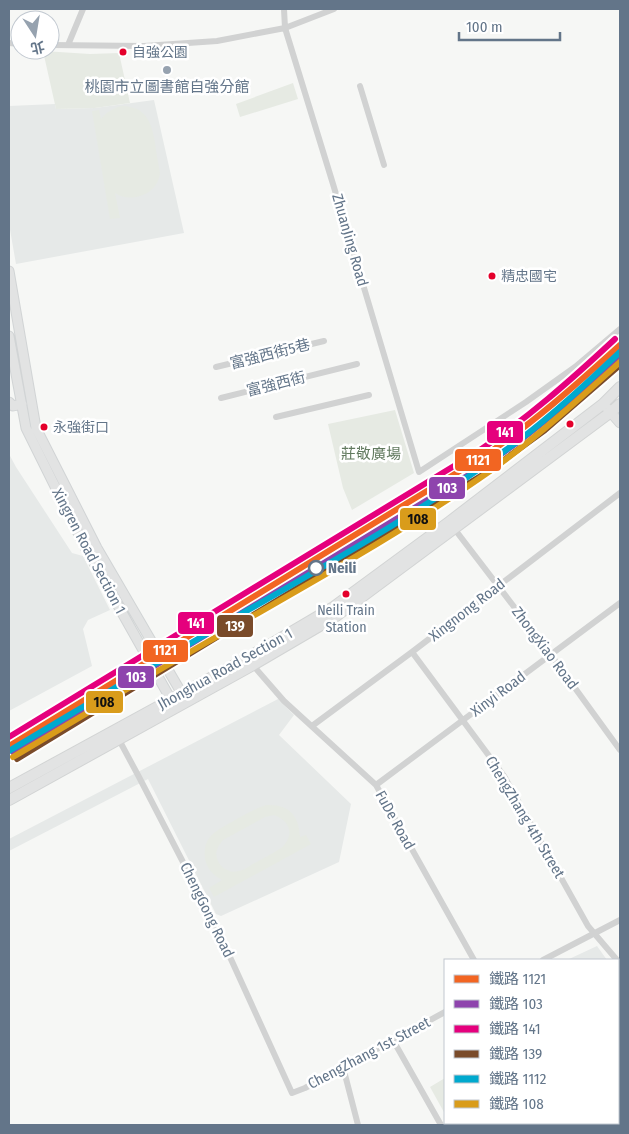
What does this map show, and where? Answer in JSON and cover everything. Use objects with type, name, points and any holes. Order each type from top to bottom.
[{"type":"main road","name":"Jhonghua Road Section 1","points":[[9,788],[116,735],[250,661],[335,617],[452,526],[603,404],[620,387]]},
{"type":"main road","name":"Jhonghua Road Section 1","points":[[452,526],[620,404]]},
{"type":"main road","name":"Jhonghua Road Section 1","points":[[9,800],[116,735]]},
{"type":"street","points":[[68,45],[83,9]]},
{"type":"street","name":"ZhuanJing Road","points":[[284,9],[284,28],[419,472],[526,402],[575,367],[620,329]]},
{"type":"street","points":[[60,45],[144,46],[217,41],[284,28],[334,9]]},
{"type":"street","points":[[360,86],[384,166]]},
{"type":"street","name":"Xingren Road Section 1","points":[[9,271],[11,296],[36,428],[112,574],[185,697]]},
{"type":"street","name":"Xingren Road Section 1","points":[[9,336],[26,428],[85,547],[173,704]]},
{"type":"street","name":"富強西街5巷","points":[[216,367],[324,341]]},
{"type":"street","name":"富強西街","points":[[222,398],[357,364]]},
{"type":"street","points":[[276,417],[369,395]]},
{"type":"street","points":[[9,402],[13,406],[22,404]]},
{"type":"street","points":[[603,404],[620,423]]},
{"type":"street","name":"Xingnong Road","points":[[312,726],[620,493]]},
{"type":"street","name":"ZhongXiao Road","points":[[452,526],[551,655],[620,750]]},
{"type":"street","name":"Xinyi Road","points":[[376,785],[620,603]]},
{"type":"street","name":"ChengZhang 4th Street","points":[[412,652],[504,776],[588,926],[615,959]]},
{"type":"street","name":"FuDe Road","points":[[250,661],[284,701],[376,785],[473,959]]},
{"type":"street","name":"ChengGong Road","points":[[116,735],[214,922],[292,1093]]},
{"type":"street","points":[[546,959],[620,920]]},
{"type":"street","name":"ChengZhang 1st Street","points":[[292,1093],[306,1088],[444,1013]]},
{"type":"street","points":[[393,1040],[441,1125]]},
{"type":"street","points":[[342,1067],[358,1125]]},
{"type":"shaded area","points":[[154,100],[184,233],[16,264],[9,224],[9,106],[55,104],[56,109],[95,108]]},
{"type":"shaded area","points":[[9,454],[72,553],[83,556],[110,610],[88,620],[83,629],[92,666],[9,711]]},
{"type":"shaded area","points":[[280,698],[294,715],[279,735],[351,804],[339,862],[221,916],[216,914],[148,779],[9,851],[9,839]]},
{"type":"shaded area","points":[[597,946],[606,959],[569,959]]},
{"type":"shaded area","points":[[619,978],[620,1125],[549,1125],[619,1124]]},
{"type":"green space","name":"自強公園","points":[[60,52],[119,53],[130,103],[95,108],[56,109],[45,60],[60,60]]},
{"type":"green space","points":[[293,83],[298,99],[240,117],[236,104]]},
{"type":"green space","points":[[122,106],[137,109],[146,116],[153,134],[160,173],[155,187],[143,195],[129,197],[115,193],[120,218],[110,219],[92,111],[99,110],[101,119],[110,111]]},
{"type":"green space","name":"莊敬廣場","points":[[395,410],[414,473],[352,510],[343,488],[328,424]]},
{"type":"green space","points":[[274,805],[287,809],[298,823],[300,837],[306,835],[311,844],[214,897],[209,888],[222,880],[211,872],[207,866],[205,847],[207,842],[219,830],[258,808]],"holes":[[[274,815],[280,818],[289,829],[288,839],[281,848],[241,871],[228,871],[220,864],[216,853],[218,846],[223,840],[265,817]]]},
{"type":"green space","points":[[444,1079],[444,1112],[430,1087]]},
{"type":"railway","points":[[197,639],[269,604],[434,507],[486,474],[527,445],[552,424],[620,356]]},
{"type":"rail line","name":"141","points":[[9,737],[477,452],[548,398],[615,339]]},
{"type":"rail line","name":"1121","points":[[9,746],[481,458],[570,390],[620,345]]},
{"type":"rail line","name":"1112","points":[[9,751],[332,562],[445,492],[531,431],[620,352]]},
{"type":"rail line","name":"103","points":[[13,752],[485,465],[538,426],[620,355]]},
{"type":"rail line","name":"108","points":[[13,757],[424,515],[490,471],[524,445],[620,362]]},
{"type":"rail line","name":"139","points":[[17,759],[489,471],[545,430],[620,365]]},
{"type":"place","name":"自強公園","points":[[123,52]]},
{"type":"place","name":"桃園市立圖書館自強分館","points":[[167,70]]},
{"type":"place","name":"精忠國宅","points":[[492,276]]},
{"type":"place","name":"永強街口","points":[[44,427]]},
{"type":"place","name":"Neili","points":[[316,568]]},
{"type":"place","name":"Neili Train Station","points":[[346,594]]}]
